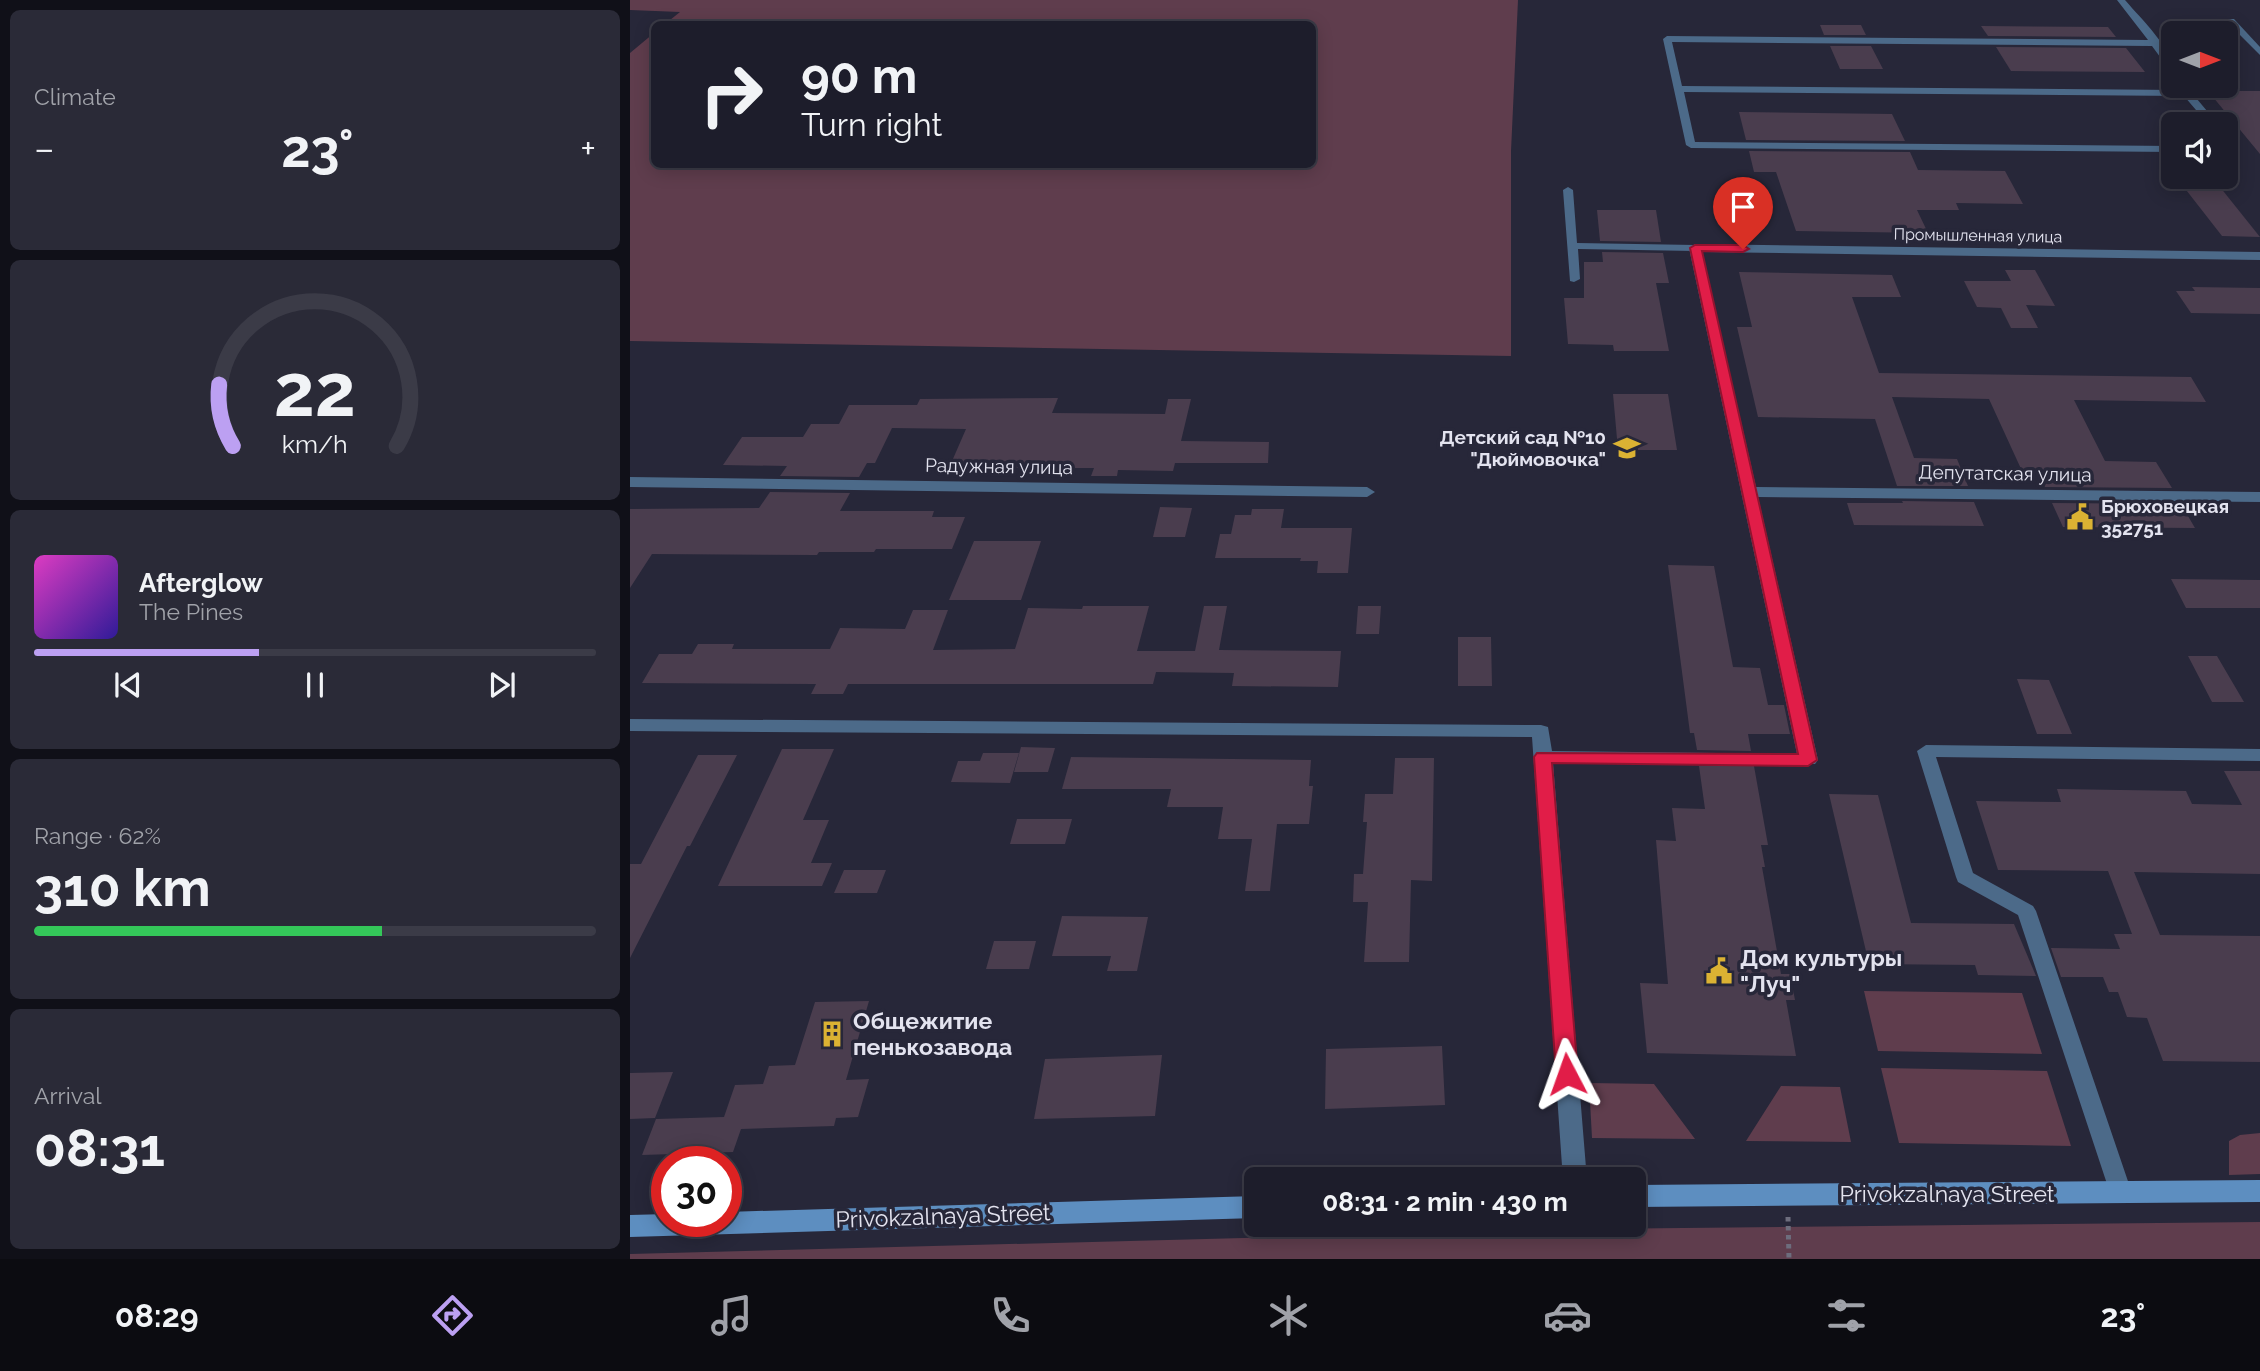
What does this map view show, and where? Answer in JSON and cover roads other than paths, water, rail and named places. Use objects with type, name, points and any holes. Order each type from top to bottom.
[{"type":"main road","name":"Privokzalnaya Street","points":[[1646,1196],[2260,1191]]},
{"type":"main road","name":"Privokzalnaya Street","points":[[630,1226],[1244,1207]]},
{"type":"street","name":"Промышленная улица","points":[[1695,248],[2260,256]]},
{"type":"street","points":[[1543,757],[1808,760],[1695,248]]},
{"type":"street","name":"Радужная улица","points":[[630,482],[1367,492]]},
{"type":"street","name":"Депутатская улица","points":[[1749,492],[2260,497]]},
{"type":"street","points":[[630,725],[1541,731],[1574,1167]]},
{"type":"lane","points":[[2122,0],[2161,52]]},
{"type":"lane","points":[[2238,28],[2260,52]]},
{"type":"lane","points":[[2155,43],[1667,39],[1691,145],[2161,149]]},
{"type":"lane","points":[[1678,89],[2161,90]]},
{"type":"lane","points":[[2191,98],[2203,112]]},
{"type":"lane","points":[[1568,190],[1574,279]]},
{"type":"lane","points":[[1572,246],[1695,248]]},
{"type":"lane","points":[[2121,1193],[2026,911],[1965,877],[1926,751],[2260,755]]},
{"type":"place","name":"Детский сад №10 \"Дюймовочка\"","points":[[1627,448]]},
{"type":"place","name":"Брюховецкая 352751","points":[[2080,517]]},
{"type":"place","name":"Дом культуры \"Луч\"","points":[[1719,971]]},
{"type":"place","name":"Общежитие пенькозавода","points":[[832,1034]]}]
